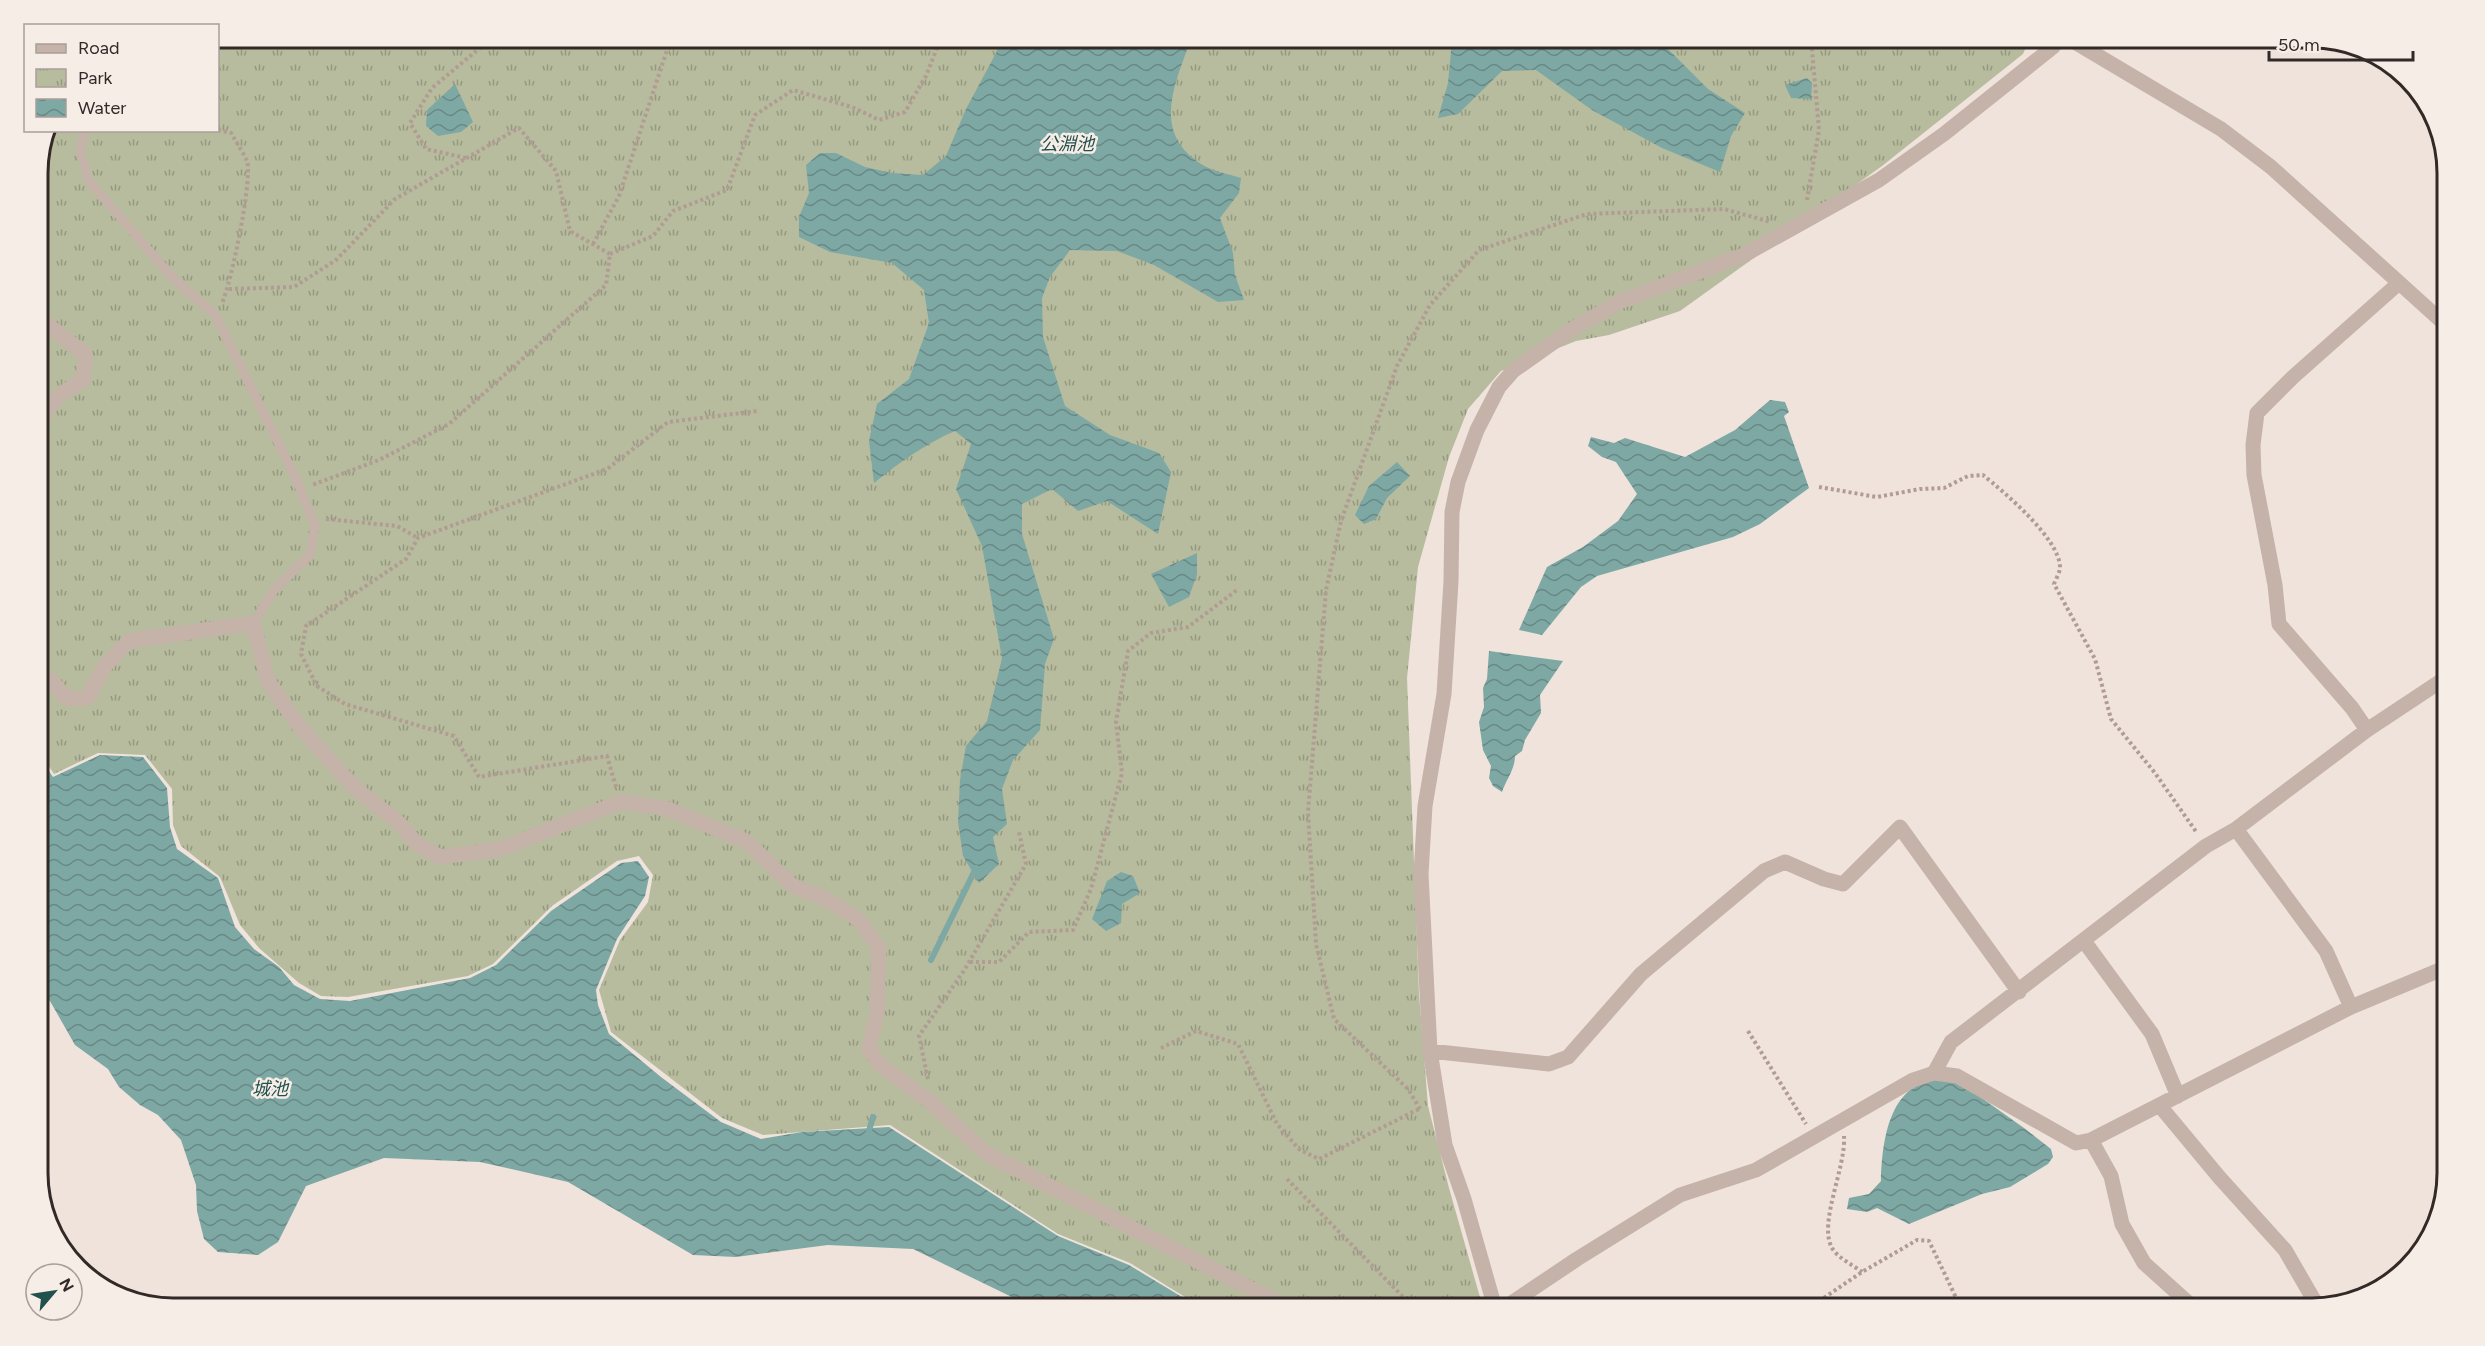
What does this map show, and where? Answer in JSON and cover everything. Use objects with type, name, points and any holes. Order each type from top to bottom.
[{"type":"street","points":[[1492,1298],[1464,1199],[1445,1145],[1430,1051],[1421,874],[1425,806],[1444,694],[1451,581],[1452,512],[1458,482],[1477,430],[1499,387],[1513,371],[1571,330],[1619,302],[1744,255],[1879,180],[1944,134],[2052,48]]},
{"type":"street","points":[[2085,48],[2221,129],[2271,167],[2437,317]]},
{"type":"street","points":[[2367,730],[2352,708],[2279,624],[2275,585],[2254,475],[2253,445],[2257,413],[2293,377],[2398,284]]},
{"type":"street","points":[[48,325],[85,354],[83,380],[61,393],[48,409]]},
{"type":"street","points":[[48,680],[52,681],[67,699],[87,698],[105,666],[129,641],[253,623],[268,681],[298,725],[356,789],[397,821],[417,844],[440,857],[500,849],[621,802],[666,808],[746,841],[793,886],[826,899],[859,920],[879,948],[877,1013],[869,1048],[879,1064],[929,1101],[987,1154],[1269,1298]]},
{"type":"street","points":[[1934,1073],[1951,1042],[2206,846],[2236,830],[2367,730],[2437,684]]},
{"type":"street","points":[[1430,1051],[1549,1064],[1568,1057],[1641,974],[1764,871],[1785,862],[1824,879],[1843,884],[1900,827],[2019,992]]},
{"type":"street","points":[[2236,830],[2326,951],[2351,1007]]},
{"type":"street","points":[[2084,942],[2152,1034],[2178,1096]]},
{"type":"street","points":[[1519,1298],[1680,1195],[1756,1170],[1913,1080],[1934,1073],[1957,1076],[2076,1143],[2091,1140],[2351,1007],[2437,971]]},
{"type":"street","points":[[2160,1106],[2219,1177],[2285,1250],[2313,1298]]},
{"type":"street","points":[[2091,1140],[2110,1176],[2122,1224],[2144,1263],[2183,1298]]},
{"type":"lane","points":[[84,132],[80,150],[89,181],[172,277],[216,316],[300,489],[315,526],[310,555],[274,590],[253,623]]},
{"type":"path","points":[[466,159],[426,149],[410,123],[432,87],[480,48]]},
{"type":"path","points":[[594,244],[619,196],[669,48]]},
{"type":"path","points":[[610,254],[653,236],[673,211],[727,190],[755,115],[793,90],[852,106],[879,120],[905,112],[926,76],[937,48]]},
{"type":"path","points":[[1420,1109],[1408,1089],[1334,1019],[1316,944],[1308,812],[1326,590],[1341,521],[1397,366],[1430,305],[1479,250],[1587,214],[1724,209],[1798,225],[1820,130],[1812,48]]},
{"type":"path","points":[[229,289],[294,287],[336,260],[395,199],[519,128],[556,171],[570,231],[610,254]]},
{"type":"path","points":[[216,316],[229,289],[242,224],[248,163],[231,133],[219,130]]},
{"type":"path","points":[[300,489],[379,460],[449,424],[606,285],[610,254]]},
{"type":"path","points":[[621,802],[607,756],[479,777],[454,736],[345,704],[317,686],[301,654],[306,626],[406,559],[418,538],[607,469],[668,422],[758,411]]},
{"type":"path","points":[[1819,486],[1877,497],[1920,489],[1944,488],[1968,476],[1983,475],[1995,485],[2043,532],[2055,550],[2060,568],[2054,584],[2095,659],[2111,720],[2155,773],[2206,846]]},
{"type":"path","points":[[312,518],[397,526],[418,538]]},
{"type":"path","points":[[970,962],[999,962],[1029,932],[1073,930],[1091,889],[1122,773],[1116,722],[1128,651],[1151,633],[1188,627],[1237,590]]},
{"type":"path","points":[[929,1101],[928,1074],[919,1036],[970,962],[1026,864],[1019,832]]},
{"type":"path","points":[[1161,1048],[1196,1031],[1238,1044],[1277,1124],[1300,1150],[1319,1159],[1438,1100]]},
{"type":"path","points":[[1748,1031],[1814,1138]]},
{"type":"path","points":[[1843,1121],[1845,1144],[1827,1229],[1833,1249],[1862,1272]]},
{"type":"path","points":[[1287,1179],[1404,1298]]},
{"type":"path","points":[[1824,1298],[1862,1272],[1917,1240],[1929,1241],[1956,1298]]},
{"type":"green space","points":[[219,48],[2026,48],[2023,54],[1882,166],[1680,311],[1609,335],[1576,341],[1501,371],[1468,409],[1449,457],[1418,567],[1407,678],[1419,994],[1428,1106],[1480,1298],[1186,1298],[1130,1263],[1058,1234],[890,1125],[763,1135],[722,1118],[611,1032],[599,990],[620,940],[648,902],[653,875],[639,856],[617,861],[552,906],[493,964],[468,976],[348,997],[321,996],[299,983],[259,948],[240,925],[220,877],[181,846],[173,825],[172,789],[145,755],[98,753],[54,774],[48,765],[48,165],[50,149],[55,132],[219,132]]},
{"type":"water","name":"公淵池","points":[[999,48],[1187,48],[1174,89],[1171,121],[1176,137],[1185,151],[1201,164],[1241,178],[1239,193],[1220,218],[1233,253],[1235,275],[1244,300],[1218,302],[1154,265],[1117,251],[1070,250],[1050,277],[1042,298],[1043,337],[1065,406],[1110,435],[1159,453],[1171,472],[1158,534],[1107,501],[1078,511],[1052,489],[1022,504],[1022,534],[1054,639],[1045,664],[1040,730],[1013,760],[1002,789],[1007,824],[993,837],[999,864],[979,883],[963,856],[958,822],[960,780],[966,746],[987,721],[1002,658],[982,546],[956,489],[971,444],[955,431],[913,454],[874,483],[869,441],[877,404],[909,379],[929,323],[924,290],[892,263],[830,252],[799,237],[799,217],[809,193],[806,165],[820,153],[836,153],[865,167],[892,173],[923,175],[946,156],[966,109]]},
{"type":"water","points":[[1451,48],[1667,48],[1708,89],[1745,113],[1731,136],[1720,172],[1662,148],[1592,110],[1536,70],[1502,71],[1458,114],[1438,118],[1448,83]]},
{"type":"water","points":[[1807,78],[1812,83],[1811,99],[1791,98],[1785,85]]},
{"type":"water","points":[[455,84],[473,122],[461,132],[438,136],[426,126],[427,110]]},
{"type":"water","points":[[1770,400],[1785,402],[1789,412],[1784,416],[1809,488],[1760,524],[1733,537],[1597,576],[1581,587],[1542,635],[1519,630],[1547,567],[1583,547],[1618,521],[1637,494],[1616,462],[1602,457],[1588,446],[1591,437],[1614,443],[1625,438],[1685,457],[1735,430]]},
{"type":"water","points":[[1397,462],[1410,476],[1387,498],[1376,519],[1364,524],[1355,515],[1369,486]]},
{"type":"water","points":[[1197,553],[1197,574],[1189,597],[1169,607],[1151,574]]},
{"type":"water","points":[[1489,651],[1563,661],[1540,695],[1541,713],[1525,740],[1522,751],[1515,756],[1512,770],[1502,792],[1493,786],[1489,778],[1491,766],[1483,750],[1479,722],[1484,707],[1483,688],[1487,679]]},
{"type":"water","name":"城池","points":[[100,755],[143,757],[167,788],[170,827],[177,849],[218,878],[235,927],[254,949],[279,967],[294,985],[320,999],[350,1001],[470,978],[496,965],[551,911],[621,863],[638,861],[649,877],[645,896],[617,939],[596,990],[598,1005],[609,1034],[661,1077],[721,1122],[761,1139],[802,1132],[889,1127],[1058,1236],[1129,1265],[1183,1298],[1014,1298],[913,1249],[828,1245],[736,1257],[693,1255],[568,1182],[480,1162],[384,1158],[306,1186],[278,1242],[258,1255],[218,1252],[204,1239],[197,1211],[196,1185],[181,1140],[158,1115],[140,1105],[119,1087],[108,1069],[75,1045],[48,1000],[48,770],[53,777]]},
{"type":"water","points":[[1121,872],[1133,876],[1140,893],[1122,904],[1121,923],[1106,931],[1092,919],[1107,881]]},
{"type":"water","points":[[1940,1079],[1962,1084],[2051,1149],[2053,1157],[2048,1164],[2010,1187],[1982,1194],[1909,1224],[1877,1208],[1867,1212],[1847,1209],[1849,1198],[1869,1194],[1881,1181],[1883,1149],[1892,1116],[1899,1102],[1909,1091],[1923,1083]]},
{"type":"waterway","points":[[931,960],[976,868]]},
{"type":"waterway","points":[[868,1134],[873,1117]]}]
